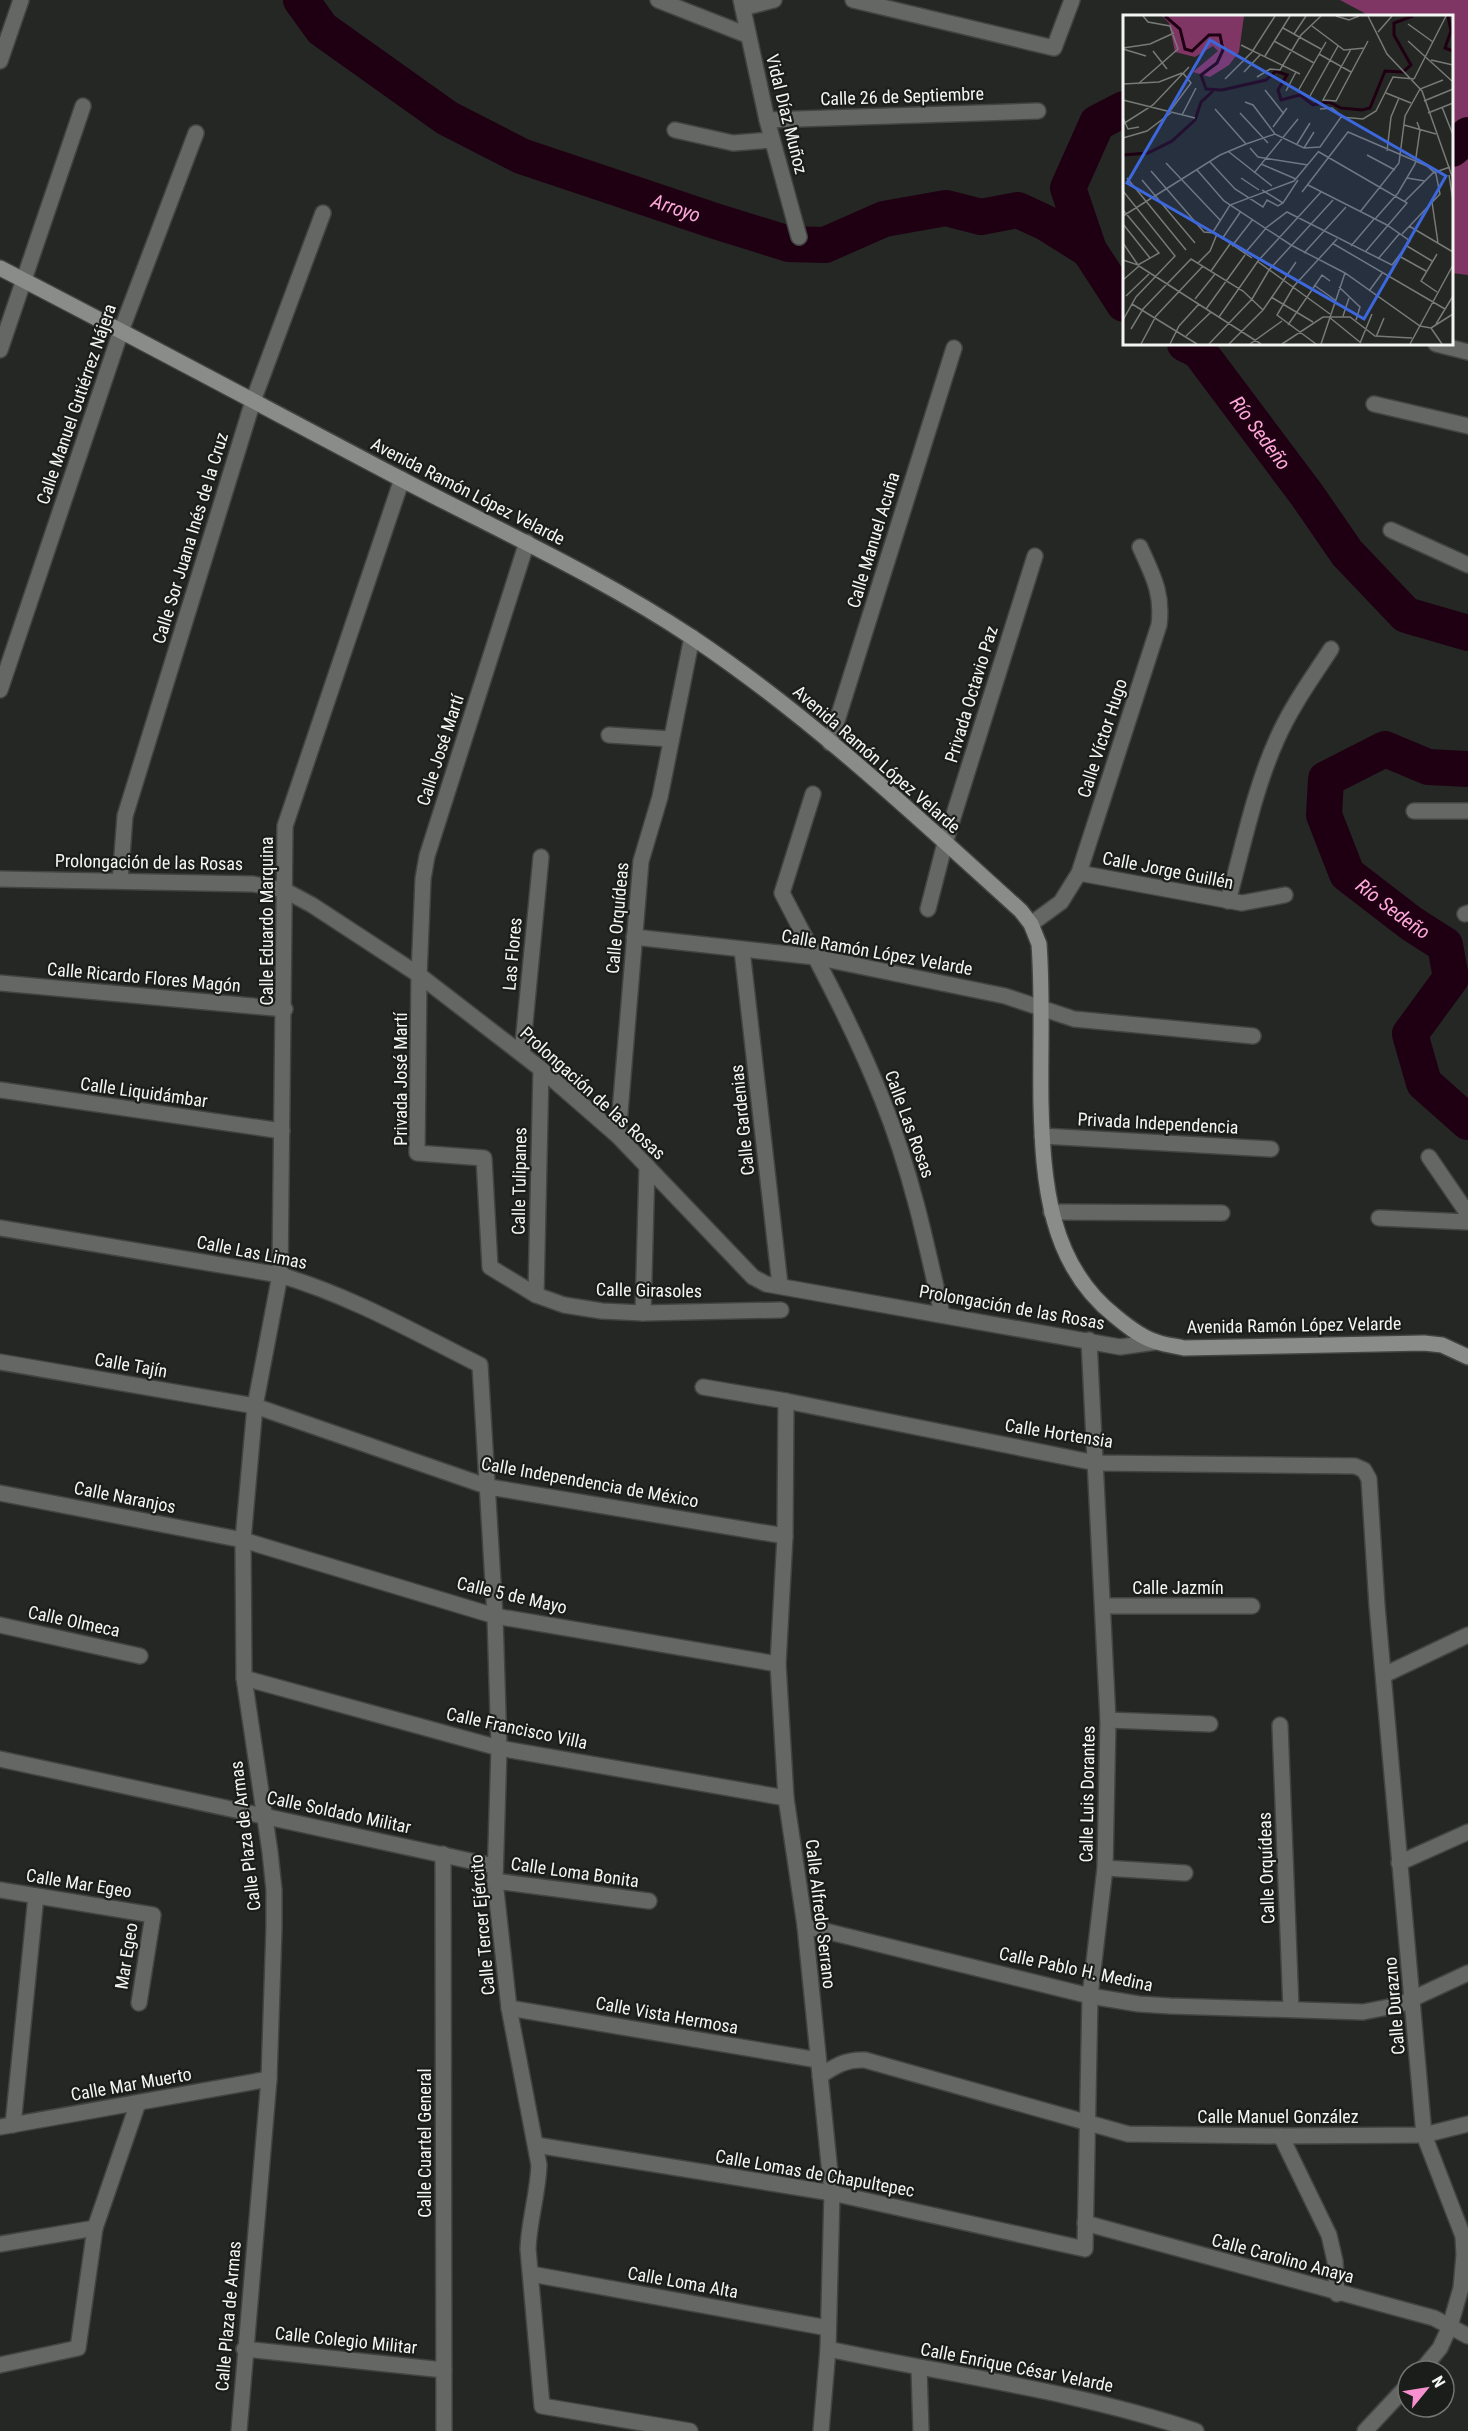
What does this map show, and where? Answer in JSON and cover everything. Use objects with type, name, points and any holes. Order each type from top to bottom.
[{"type":"main road","name":"Avenida Ramón López Velarde","points":[[0,268],[621,593],[692,637],[775,697],[1021,911],[1031,924],[1039,944],[1042,1136],[1045,1180],[1051,1212],[1061,1244],[1077,1276],[1101,1305],[1127,1326],[1156,1342],[1184,1347],[1424,1343],[1442,1345],[1468,1357]]},
{"type":"street","points":[[0,61],[21,0]]},
{"type":"street","points":[[658,0],[747,35]]},
{"type":"street","points":[[742,4],[774,0]]},
{"type":"street","points":[[853,0],[1054,48],[1072,0]]},
{"type":"street","name":"Vidal Díaz Muñoz","points":[[742,4],[767,120],[799,237]]},
{"type":"street","points":[[0,350],[83,106]]},
{"type":"street","name":"Calle 26 de Septiembre","points":[[767,120],[1038,111]]},
{"type":"street","points":[[675,130],[733,143],[772,140]]},
{"type":"street","name":"Calle Manuel Gutiérrez Nájera","points":[[0,690],[121,331],[196,133]]},
{"type":"street","name":"Calle Sor Juana Inés de la Cruz","points":[[120,881],[125,816],[253,401],[323,213]]},
{"type":"street","points":[[1440,345],[1468,352]]},
{"type":"street","name":"Calle Manuel Acuña","points":[[830,743],[954,348]]},
{"type":"street","points":[[1374,404],[1468,426]]},
{"type":"street","name":"Calle Eduardo Marquina","points":[[280,1275],[285,1009],[285,826],[402,479]]},
{"type":"street","points":[[1391,530],[1468,565]]},
{"type":"street","name":"Calle José Martí","points":[[419,975],[423,879],[427,856],[527,543]]},
{"type":"street","name":"Calle Víctor Hugo","points":[[1031,924],[1061,902],[1079,873],[1159,625],[1161,606],[1158,588],[1140,547]]},
{"type":"street","name":"Privada Octavio Paz","points":[[928,909],[945,843],[1035,556]]},
{"type":"street","name":"Calle Orquídeas","points":[[618,1136],[640,861],[660,796],[692,637]]},
{"type":"street","points":[[1228,901],[1260,784],[1277,739],[1331,649]]},
{"type":"street","points":[[609,735],[671,739]]},
{"type":"street","points":[[813,795],[782,893],[814,957]]},
{"type":"street","points":[[1414,811],[1468,810]]},
{"type":"street","name":"Las Flores","points":[[522,1054],[541,857]]},
{"type":"street","name":"Calle Jorge Guillén","points":[[1079,873],[1228,901],[1250,902],[1286,896]]},
{"type":"street","name":"Prolongación de las Rosas","points":[[0,879],[253,884],[284,890],[312,904],[419,975],[541,1069],[618,1136],[743,1269],[766,1284],[1120,1347],[1156,1342]]},
{"type":"street","name":"Calle Ramón López Velarde","points":[[634,937],[814,957],[1005,996],[1074,1019],[1253,1036]]},
{"type":"street","name":"Calle Gardenias","points":[[742,950],[780,1286]]},
{"type":"street","name":"Calle Las Rosas","points":[[814,957],[849,1025],[882,1099],[914,1192],[942,1314]]},
{"type":"street","name":"Privada José Martí","points":[[419,975],[417,1153],[484,1158],[490,1267]]},
{"type":"street","name":"Calle Ricardo Flores Magón","points":[[0,983],[285,1009]]},
{"type":"street","name":"Calle Tulipanes","points":[[536,1295],[541,1069]]},
{"type":"street","name":"Calle Liquidámbar","points":[[0,1090],[282,1131]]},
{"type":"street","name":"Privada Independencia","points":[[1042,1136],[1271,1149]]},
{"type":"street","points":[[1429,1157],[1468,1214]]},
{"type":"street","points":[[643,1313],[647,1166]]},
{"type":"street","points":[[1051,1212],[1222,1213]]},
{"type":"street","points":[[1379,1218],[1468,1222]]},
{"type":"street","name":"Calle Las Limas","points":[[0,1228],[280,1275],[321,1287],[357,1302],[480,1365]]},
{"type":"street","name":"Calle Girasoles","points":[[490,1267],[536,1295],[564,1305],[602,1311],[643,1313],[781,1310]]},
{"type":"street","name":"Calle Plaza de Armas","points":[[239,2431],[244,2349],[269,2079],[274,1890],[244,1678],[243,1540],[255,1406],[280,1275]]},
{"type":"street","name":"Calle Luis Dorantes","points":[[1085,2249],[1090,1996],[1105,1868],[1108,1720],[1089,1340]]},
{"type":"street","name":"Calle Tajín","points":[[0,1362],[255,1406]]},
{"type":"street","name":"Calle Tercer Ejército","points":[[480,1365],[489,1487],[499,1748],[495,1874],[508,2008],[539,2166],[538,2188],[529,2230],[542,2406],[644,2427]]},
{"type":"street","name":"Calle Hortensia","points":[[703,1387],[786,1401],[1096,1463],[1356,1466],[1364,1470]]},
{"type":"street","name":"Calle Alfredo Serrano","points":[[786,1401],[785,1536],[778,1664],[786,1798],[805,1926],[832,2193],[828,2349],[821,2431]]},
{"type":"street","name":"Calle Independencia de México","points":[[255,1406],[489,1487],[785,1536]]},
{"type":"street","name":"Calle Durazno","points":[[1364,1470],[1369,1479],[1377,1606],[1424,2135],[1463,2235],[1461,2288],[1450,2326]]},
{"type":"street","name":"Calle Naranjos","points":[[0,1493],[243,1540]]},
{"type":"street","name":"Calle 5 de Mayo","points":[[243,1540],[495,1616],[778,1664]]},
{"type":"street","name":"Calle Jazmín","points":[[1104,1606],[1252,1606]]},
{"type":"street","name":"Calle Olmeca","points":[[0,1625],[140,1656]]},
{"type":"street","points":[[1384,1675],[1468,1635]]},
{"type":"street","name":"Calle Francisco Villa","points":[[244,1678],[499,1748],[786,1798]]},
{"type":"street","points":[[1108,1720],[1210,1724]]},
{"type":"street","name":"Calle Orquídeas","points":[[1280,1725],[1291,2009]]},
{"type":"street","name":"Calle Soldado Militar","points":[[0,1759],[443,1854],[495,1874]]},
{"type":"street","points":[[1399,1863],[1468,1832]]},
{"type":"street","name":"Calle Cuartel General","points":[[443,1854],[444,2431]]},
{"type":"street","points":[[1105,1868],[1185,1873]]},
{"type":"street","name":"Calle Loma Bonita","points":[[495,1874],[649,1901]]},
{"type":"street","name":"Calle Mar Egeo","points":[[0,1890],[153,1915]]},
{"type":"street","points":[[6,2126],[36,1896]]},
{"type":"street","name":"Mar Egeo","points":[[139,2003],[153,1915]]},
{"type":"street","name":"Calle Pablo H. Medina","points":[[805,1926],[1090,1996],[1149,2005],[1363,2012],[1399,2005],[1468,1973]]},
{"type":"street","name":"Calle Vista Hermosa","points":[[508,2008],[819,2068]]},
{"type":"street","points":[[819,2068],[851,2059],[865,2060],[1087,2123]]},
{"type":"street","name":"Calle Mar Muerto","points":[[6,2126],[269,2079]]},
{"type":"street","points":[[0,2365],[78,2348],[95,2228],[138,2103]]},
{"type":"street","name":"Calle Manuel González","points":[[1087,2123],[1128,2134],[1281,2136],[1424,2135],[1468,2124]]},
{"type":"street","points":[[1281,2136],[1329,2235],[1335,2261],[1337,2294]]},
{"type":"street","name":"Calle Lomas de Chapultepec","points":[[536,2145],[832,2193],[1085,2249]]},
{"type":"street","name":"Calle Carolino Anaya","points":[[1085,2223],[1434,2319],[1468,2336]]},
{"type":"street","points":[[0,2244],[95,2228]]},
{"type":"street","name":"Calle Loma Alta","points":[[531,2274],[828,2328]]},
{"type":"street","points":[[1431,2359],[1440,2348],[1450,2326]]},
{"type":"street","name":"Calle Colegio Militar","points":[[244,2349],[444,2370]]},
{"type":"street","name":"Calle Enrique César Velarde","points":[[828,2349],[919,2368],[1023,2385],[1108,2404],[1196,2431]]},
{"type":"street","points":[[919,2368],[921,2431]]},
{"type":"street","points":[[1365,2431],[1396,2398]]},
{"type":"street","points":[[644,2427],[690,2431]]},
{"type":"shaded area","points":[[1340,0],[1468,0],[1468,275],[1453,273],[1453,15],[1368,15]]},
{"type":"waterway","name":"Arroyo","points":[[301,0],[322,29],[447,118],[521,156],[715,221],[789,244],[825,245],[884,219],[946,208],[981,217],[1018,210],[1046,223],[1089,250]]},
{"type":"waterway","name":"Río Sedeño","points":[[1123,110],[1097,123],[1068,188],[1089,250],[1123,302]]},
{"type":"waterway","name":"Río Sedeño","points":[[1453,148],[1468,135]]},
{"type":"waterway","name":"Río Sedeño","points":[[1187,345],[1199,351],[1307,495],[1347,553],[1406,615],[1468,633]]},
{"type":"waterway","name":"Río Sedeño","points":[[1468,769],[1428,767],[1385,749],[1326,779],[1324,815],[1347,874],[1412,924],[1445,945],[1451,978],[1410,1034],[1424,1083],[1468,1122]]}]
